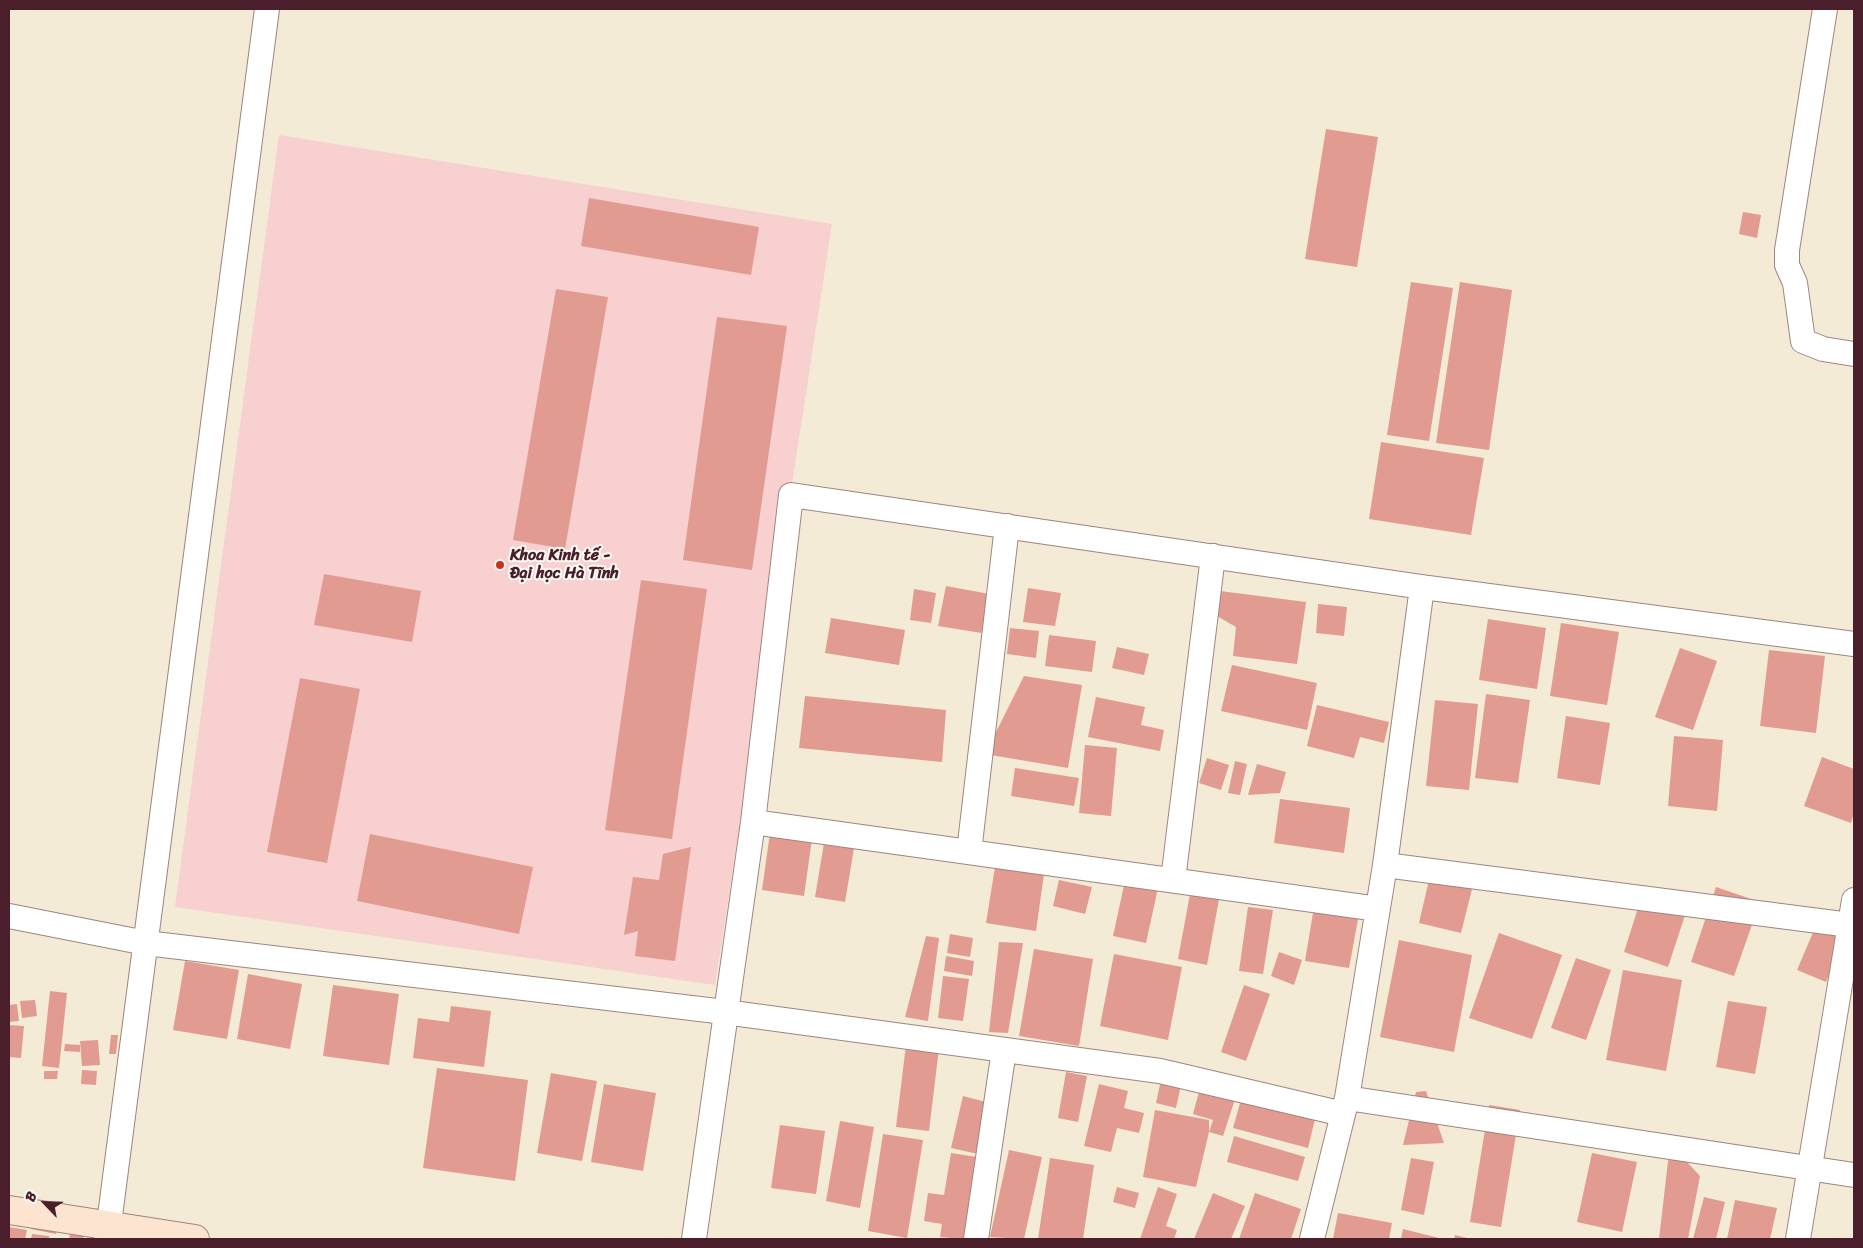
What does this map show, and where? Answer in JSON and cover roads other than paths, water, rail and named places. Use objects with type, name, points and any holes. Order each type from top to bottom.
[{"type":"main road","points":[[9,1210],[108,1233],[195,1239]]},
{"type":"street","points":[[108,1233],[267,9]]},
{"type":"street","points":[[1825,9],[1786,250],[1787,266],[1795,283],[1804,340],[1823,349],[1854,354]]},
{"type":"street","points":[[694,1239],[753,822],[791,495],[1422,587],[1854,644]]},
{"type":"street","points":[[969,852],[1007,526]]},
{"type":"street","points":[[1173,880],[1213,556]]},
{"type":"street","points":[[1312,1239],[1345,1106],[1385,865],[1422,587]]},
{"type":"street","points":[[753,822],[1378,909]]},
{"type":"street","points":[[1385,865],[1850,925]]},
{"type":"street","points":[[1798,1239],[1854,900]]},
{"type":"street","points":[[9,916],[146,943],[725,1012],[1160,1071],[1345,1106],[1854,1175]]},
{"type":"street","points":[[976,1239],[1004,1050]]},
{"type":"place","name":"Khoa Kinh tế - Đại học Hà Tĩnh","points":[[500,565]]}]
